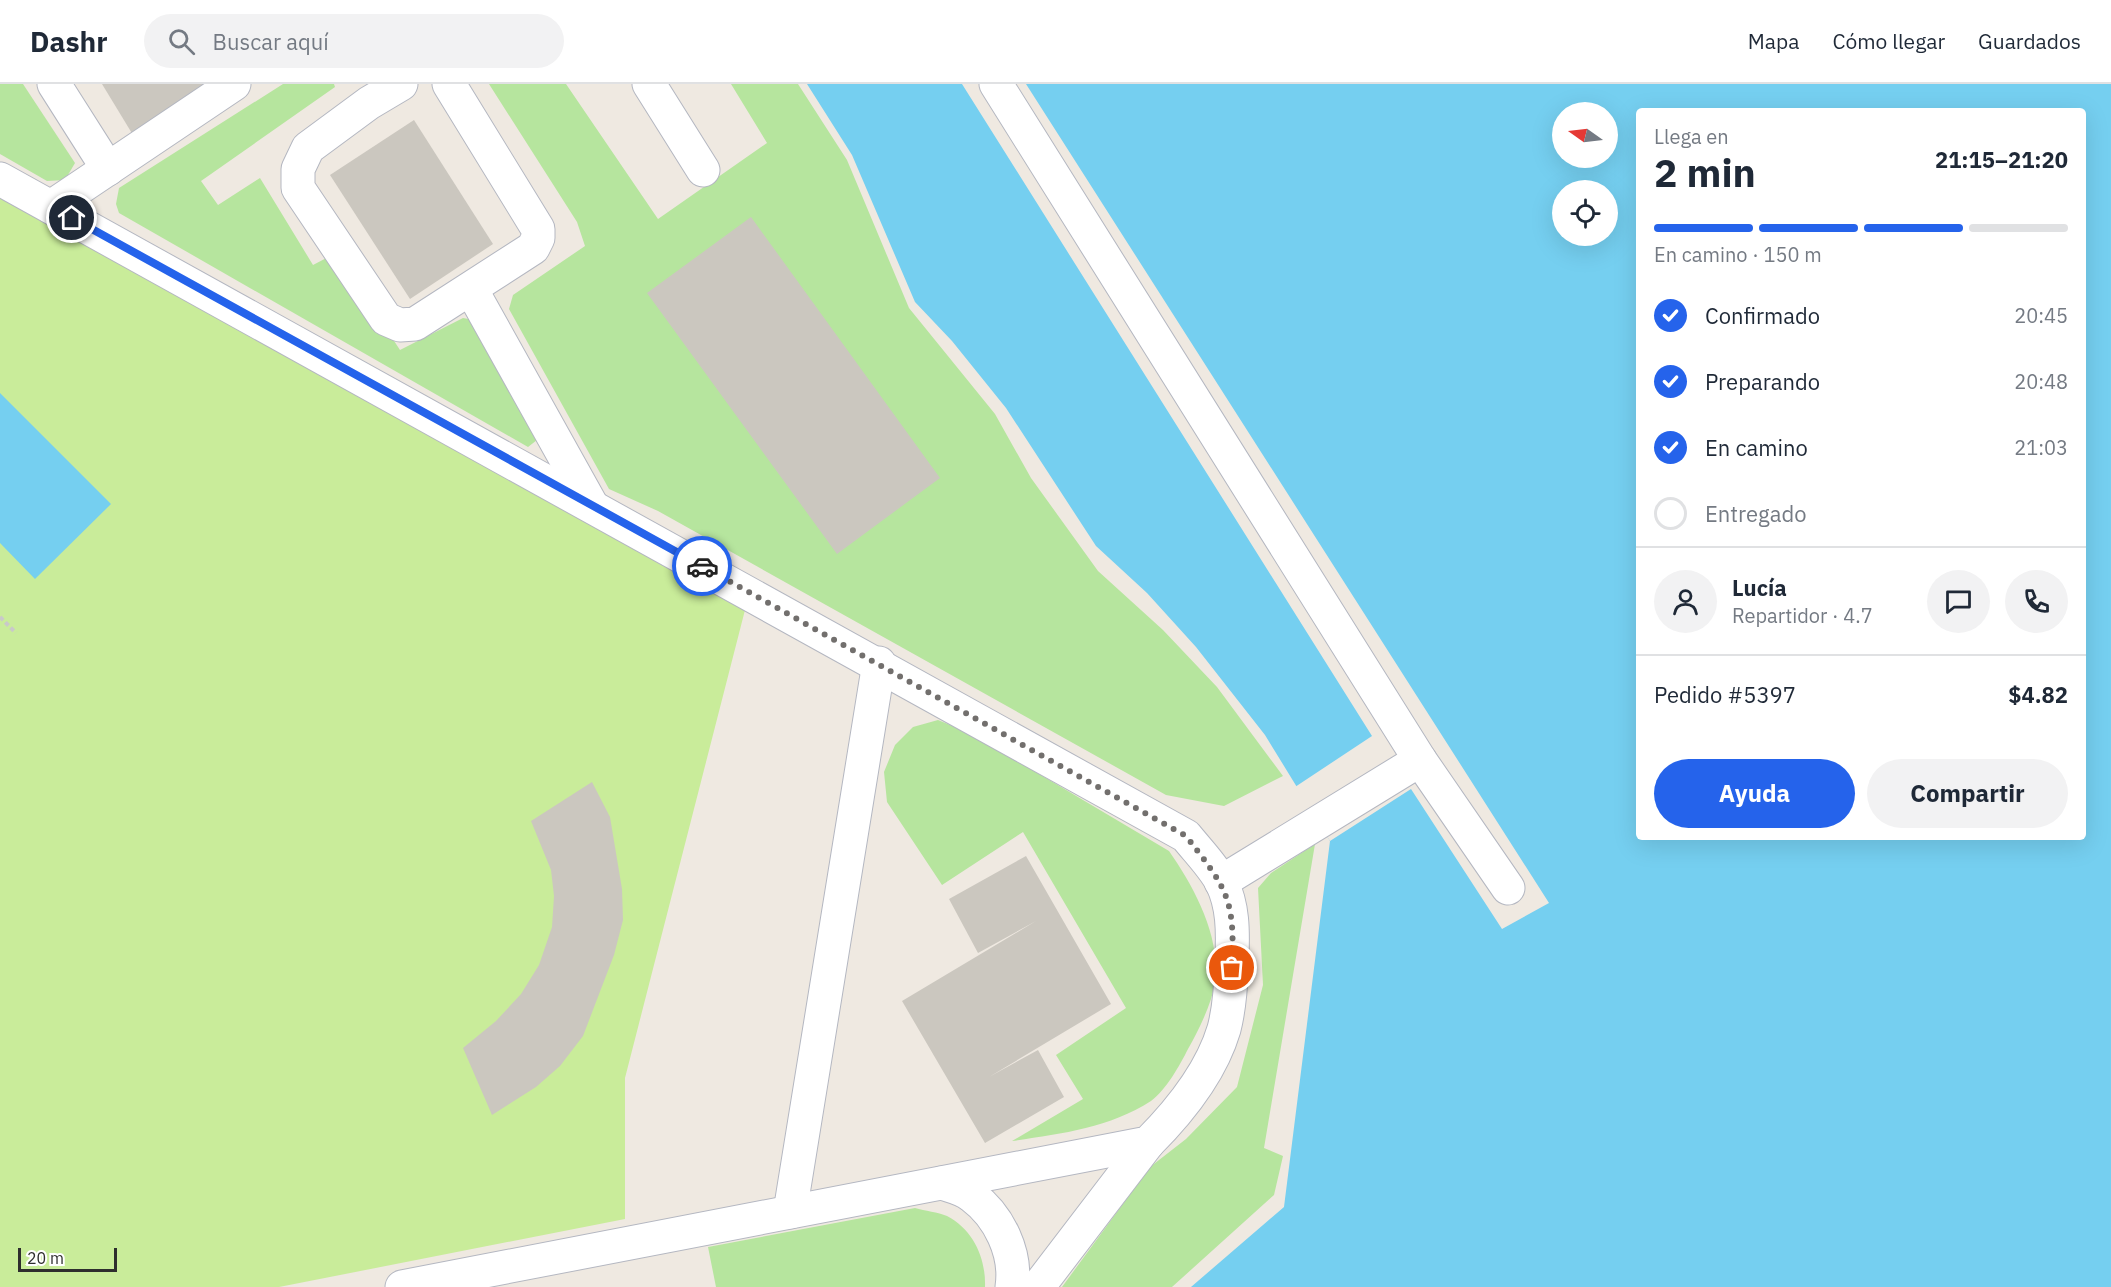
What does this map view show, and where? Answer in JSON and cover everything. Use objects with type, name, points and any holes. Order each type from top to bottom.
[{"type":"lane","points":[[54,84],[108,169]]},
{"type":"lane","points":[[51,207],[234,84]]},
{"type":"lane","points":[[401,84],[363,94],[308,148],[298,169],[298,188],[386,319],[400,325],[415,324],[471,289],[533,248],[538,238],[538,229],[449,84]]},
{"type":"lane","points":[[650,84],[703,170]]},
{"type":"lane","points":[[996,84],[1420,760],[1508,888]]},
{"type":"lane","points":[[0,179],[879,663],[1186,836],[1221,882],[1230,906],[1233,935],[1231,985],[1224,1029],[1203,1075],[1172,1119],[1148,1143],[1038,1287]]},
{"type":"lane","points":[[471,289],[592,506]]},
{"type":"lane","points":[[790,1212],[879,663]]},
{"type":"lane","points":[[1221,882],[1420,760]]},
{"type":"lane","points":[[402,1287],[1148,1143]]},
{"type":"lane","points":[[942,1183],[971,1194],[988,1211],[1003,1234],[1011,1258],[1012,1287]]},
{"type":"path","points":[[0,617],[16,633]]},
{"type":"green space","points":[[0,84],[23,84],[75,163],[65,180],[47,181],[0,154]]},
{"type":"green space","points":[[283,84],[334,84],[335,87],[201,181],[218,205],[260,178],[313,265],[336,253],[400,350],[463,318],[474,320],[537,440],[528,447],[119,213],[116,204],[119,188]]},
{"type":"green space","points":[[489,84],[566,84],[658,219],[767,143],[731,84],[798,84],[847,160],[909,308],[995,414],[1031,478],[1098,571],[1163,630],[1217,687],[1283,776],[1224,806],[1166,795],[658,511],[609,489],[509,309],[513,295],[585,246],[577,222]]},
{"type":"green space","points":[[0,198],[745,610],[625,1078],[625,1219],[279,1287],[0,1287]]},
{"type":"green space","points":[[938,720],[970,733],[1169,851],[1190,884],[1207,921],[1213,941],[1216,960],[1211,999],[1198,1031],[1172,1077],[1157,1096],[1135,1110],[1101,1124],[1048,1136],[1012,1141],[1083,1099],[1056,1055],[1126,1008],[1023,832],[942,885],[887,802],[884,772],[895,745],[913,727]]},
{"type":"green space","points":[[1315,844],[1264,1148],[1283,1156],[1274,1195],[1172,1287],[1062,1287],[1150,1167],[1186,1139],[1237,1087],[1263,985],[1258,888],[1271,873]]},
{"type":"green space","points":[[915,1208],[947,1216],[964,1229],[977,1246],[981,1256],[985,1287],[716,1287],[708,1247]]},
{"type":"water","points":[[807,84],[2111,84],[2111,1287],[1191,1287],[1284,1207],[1330,841],[1265,735],[1196,647],[1147,593],[1096,546],[1006,408],[952,341],[915,302],[852,155]]},
{"type":"water","points":[[0,393],[111,504],[35,579],[0,543]]},
{"type":"pier","points":[[962,84],[1026,84],[1549,903],[1502,929],[1411,789],[1330,841],[1295,787],[1372,736]]},
{"type":"building","points":[[102,84],[215,84],[133,135]]},
{"type":"building","points":[[414,120],[493,244],[410,299],[330,175]]},
{"type":"building","points":[[751,217],[940,478],[837,554],[647,293]]},
{"type":"building","points":[[592,782],[610,817],[622,889],[623,920],[614,955],[583,1036],[560,1066],[536,1087],[492,1115],[463,1048],[496,1021],[521,994],[539,965],[552,927],[554,896],[551,870],[531,821]]},
{"type":"building","points":[[1026,856],[1111,1004],[989,1077],[1038,1050],[1064,1097],[985,1143],[902,1001],[1036,921],[978,953],[949,899]]},
{"type":"way so far","points":[[702,566],[894,671],[1186,836],[1221,882],[1230,906],[1233,935],[1232,968]]},
{"type":"route","points":[[72,218],[702,566]]}]
